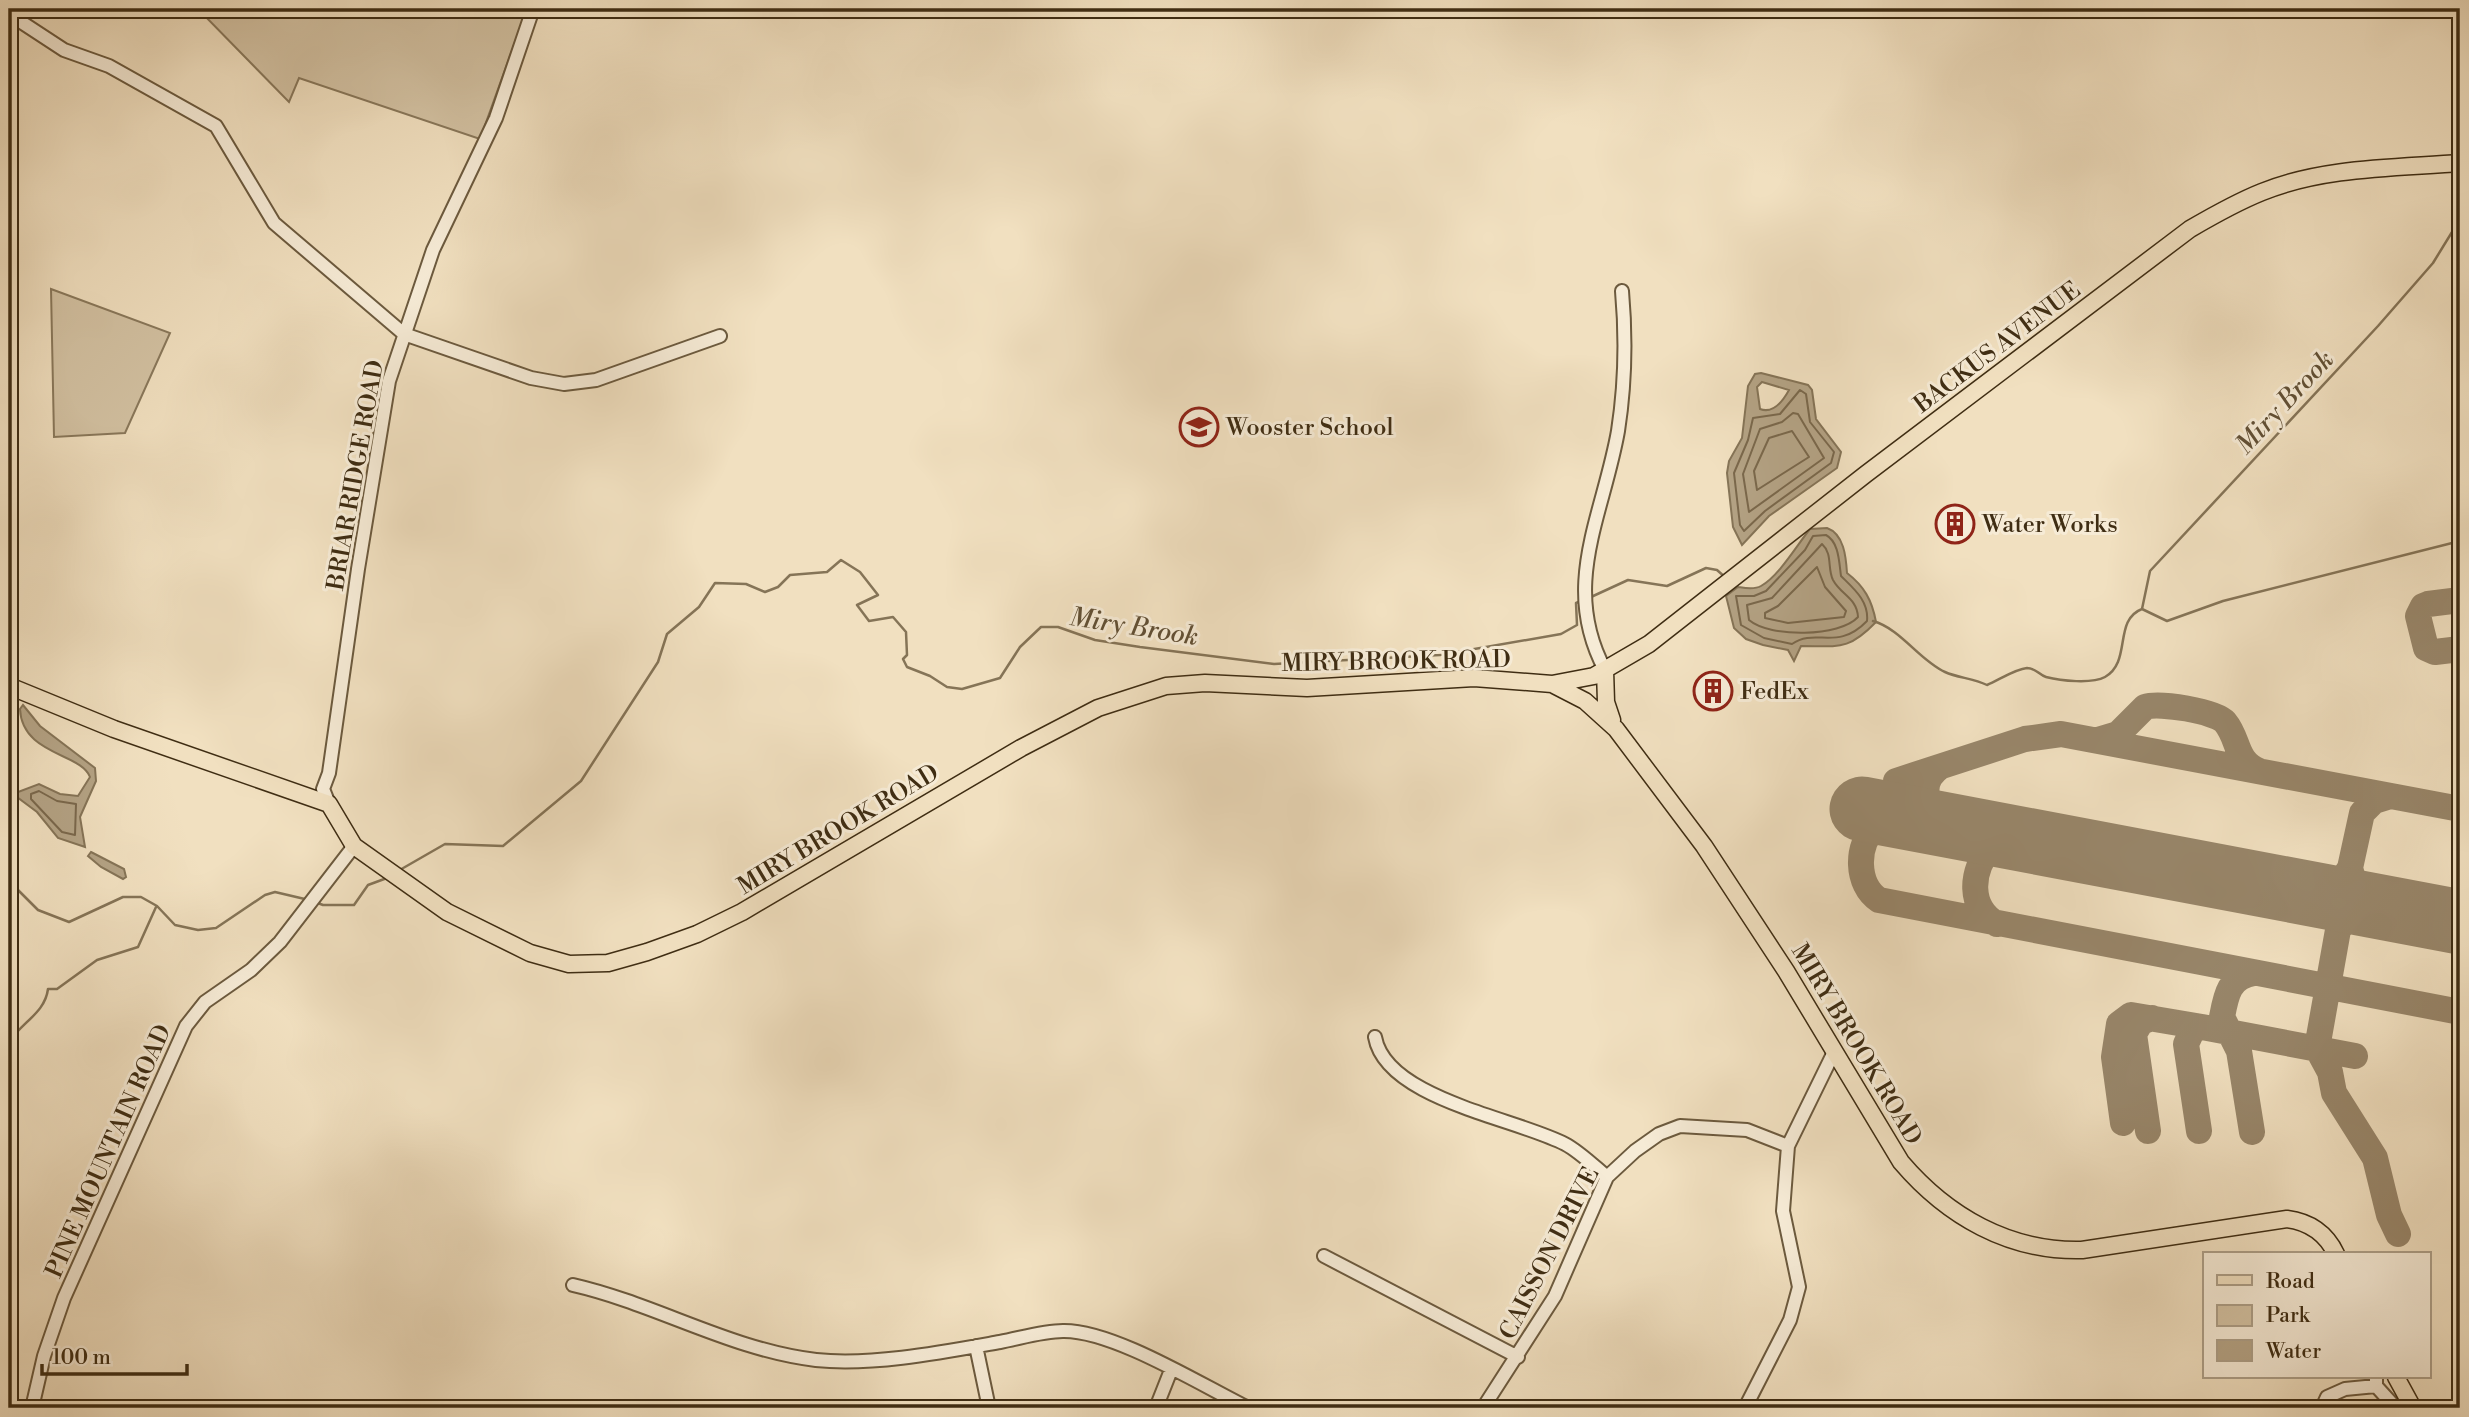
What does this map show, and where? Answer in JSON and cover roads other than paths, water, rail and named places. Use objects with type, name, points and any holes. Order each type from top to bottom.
[{"type":"main road","name":"BACKUS AVENUE","points":[[1552,684],[1570,683],[1605,670],[1649,644],[1941,417],[2190,229],[2264,191],[2308,178],[2460,163]]},
{"type":"main road","points":[[1605,670],[1606,702],[1616,729]]},
{"type":"main road","name":"MIRY BROOK ROAD","points":[[329,804],[354,846],[447,912],[530,953],[569,964],[608,963],[697,934],[742,912],[1021,748],[1129,696],[1166,686],[1205,683],[1307,688],[1474,678],[1552,684],[1585,701],[1616,729],[1717,864],[1894,1151],[1926,1191],[1958,1215],[1999,1234],[2054,1251],[2082,1250],[2287,1219],[2303,1221],[2320,1231],[2335,1252]]},
{"type":"main road","points":[[9,686],[114,729],[329,804]]},
{"type":"main road","points":[[2397,1378],[2413,1408]]},
{"type":"street","name":"BRIAR RIDGE ROAD","points":[[329,804],[323,789],[329,773],[358,569],[389,381],[433,250],[496,118],[533,9]]},
{"type":"street","points":[[9,14],[64,50],[109,66],[216,126],[274,223],[404,334],[531,379],[564,384],[596,380],[720,336]]},
{"type":"street","points":[[1605,670],[1597,655],[1585,599],[1585,562],[1609,477],[1619,426],[1622,291]]},
{"type":"street","name":"PINE MOUNTAIN ROAD","points":[[32,1408],[44,1356],[64,1298],[186,1027],[205,1002],[251,970],[305,913],[314,897],[354,846]]},
{"type":"street","points":[[1374,1037],[1377,1051],[1409,1080],[1445,1099],[1566,1144],[1607,1177]]},
{"type":"street","points":[[1745,1408],[1790,1320],[1799,1287],[1783,1212],[1788,1146],[1834,1052]]},
{"type":"street","name":"CAISSON DRIVE","points":[[1483,1408],[1555,1296],[1607,1177],[1635,1151],[1659,1134],[1680,1126],[1747,1130],[1788,1146]]},
{"type":"street","points":[[1324,1256],[1518,1357]]},
{"type":"street","points":[[573,1285],[610,1293],[666,1312],[758,1350],[817,1360],[855,1361],[976,1346],[1062,1331],[1088,1333],[1131,1349],[1248,1408]]},
{"type":"street","points":[[976,1346],[989,1408]]},
{"type":"street","points":[[1156,1408],[1171,1370]]},
{"type":"street","points":[[2322,1408],[2327,1396],[2376,1381],[2396,1408]]},
{"type":"water","points":[[1761,373],[1808,385],[1812,390],[1816,419],[1841,452],[1837,468],[1769,516],[1742,545],[1733,527],[1727,473],[1729,461],[1742,438],[1748,386],[1755,374]],"holes":[[[1762,382],[1789,390],[1773,408],[1760,409],[1757,387]]]},
{"type":"water","points":[[1827,528],[1841,541],[1847,573],[1866,594],[1876,622],[1858,638],[1842,645],[1801,646],[1794,661],[1788,650],[1746,639],[1734,628],[1726,596],[1738,587],[1761,586],[1781,568],[1810,529]]},
{"type":"water","points":[[23,705],[40,726],[95,768],[96,781],[80,817],[85,847],[58,838],[37,812],[17,797],[18,792],[39,784],[60,794],[78,796],[90,777],[76,763],[31,736],[23,724],[20,709]]},
{"type":"water","points":[[91,852],[124,869],[126,877],[123,879],[101,867],[88,856]]},
{"type":"waterway","name":"Miry Brook","points":[[2142,609],[2150,571],[2378,326],[2433,263],[2460,219]]},
{"type":"waterway","name":"Miry Brook","points":[[1873,621],[1901,637],[1936,667],[1955,676],[1987,685],[2012,672],[2027,668],[2052,678],[2092,681],[2105,677],[2113,670],[2118,662],[2128,622],[2133,614],[2142,609],[2167,621],[2223,601],[2460,541]]},
{"type":"waterway","name":"Miry Brook","points":[[398,871],[445,844],[503,846],[581,781],[658,662],[667,634],[699,607],[715,583],[746,584],[765,592],[778,587],[790,575],[827,572],[841,560],[860,572],[878,595],[857,605],[869,621],[893,617],[906,632],[907,655],[903,659],[907,667],[930,676],[947,687],[962,689],[1000,678],[1020,647],[1041,627],[1058,627],[1095,640],[1274,664],[1440,655],[1561,634],[1577,625],[1576,603],[1581,601]]},
{"type":"waterway","name":"Miry Brook","points":[[1591,597],[1628,580],[1667,586],[1706,568],[1717,570],[1726,578]]},
{"type":"waterway","name":"Miry Brook","points":[[315,902],[323,905],[354,905],[368,885],[387,878]]},
{"type":"waterway","name":"Miry Brook","points":[[9,881],[38,910],[69,922],[123,897],[141,897],[157,906],[175,925],[198,930],[216,928],[265,895],[275,892],[309,900]]},
{"type":"waterway","points":[[9,1042],[38,1011],[48,989],[57,989],[97,960],[138,947],[156,907]]},
{"type":"place","name":"Wooster School","points":[[1199,427]]},
{"type":"place","name":"Water Works","points":[[1955,524]]},
{"type":"place","name":"FedEx","points":[[1713,691]]}]
